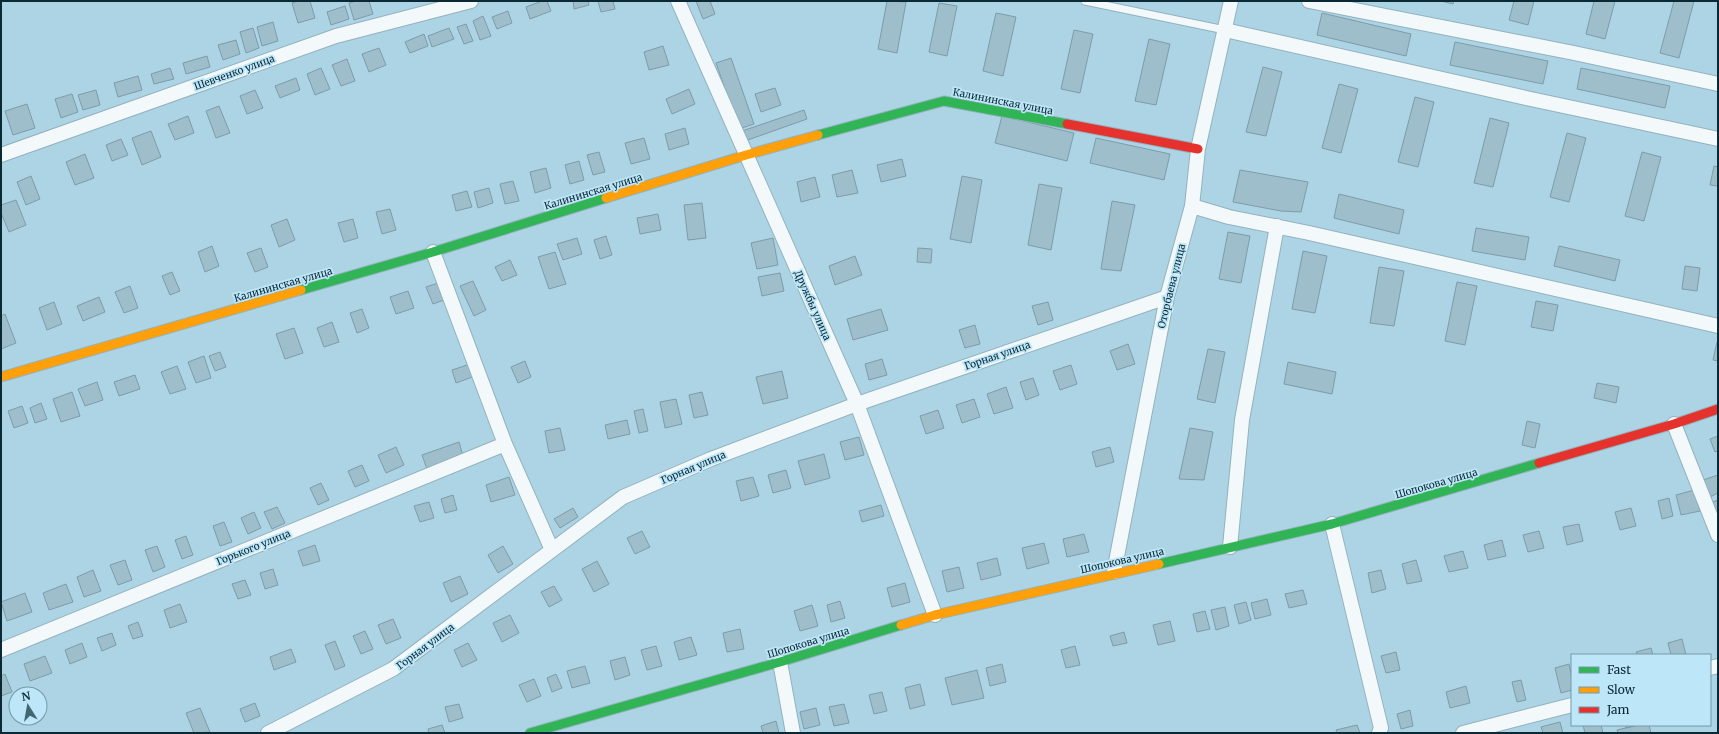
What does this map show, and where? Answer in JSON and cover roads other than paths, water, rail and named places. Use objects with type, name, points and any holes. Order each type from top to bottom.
[{"type":"street","name":"Шевченко улица","points":[[1,155],[336,36],[471,1]]},
{"type":"street","name":"Дружбы улица","points":[[678,1],[857,404],[935,615]]},
{"type":"street","name":"Оторбаева улица","points":[[1114,572],[1167,297],[1192,206],[1198,149],[1231,1]]},
{"type":"street","points":[[1309,1],[1574,53],[1718,84]]},
{"type":"street","points":[[1225,30],[1526,98],[1718,139]]},
{"type":"street","name":"Калининская улица","points":[[1,378],[433,252],[746,155],[944,101],[1198,149]]},
{"type":"street","points":[[1192,206],[1229,217],[1276,226],[1718,326]]},
{"type":"street","points":[[1230,546],[1242,420],[1276,226]]},
{"type":"street","points":[[433,252],[506,444],[552,550]]},
{"type":"street","name":"Горная улица","points":[[268,733],[393,670],[623,497],[710,459],[857,404],[1167,297]]},
{"type":"street","name":"Шопокова улица","points":[[530,733],[780,662],[935,615],[1114,572],[1332,524],[1674,424],[1718,409]]},
{"type":"street","points":[[1674,424],[1718,534]]},
{"type":"street","name":"Горького улица","points":[[1,650],[506,444]]},
{"type":"street","points":[[1332,524],[1381,728],[1379,733]]},
{"type":"street","points":[[780,662],[793,733]]},
{"type":"street","points":[[1464,733],[1571,704]]},
{"type":"lane","points":[[1084,1],[1225,30]]}]
